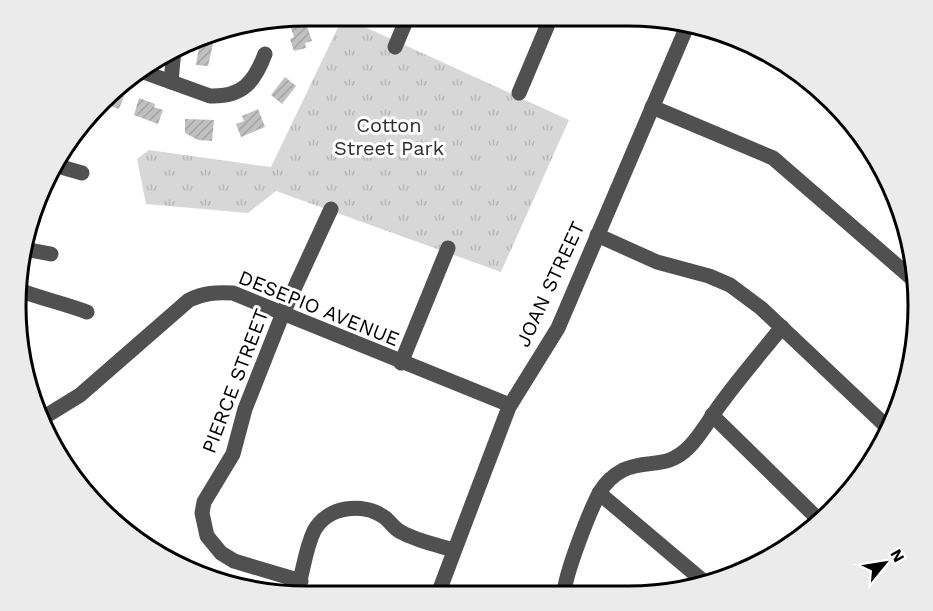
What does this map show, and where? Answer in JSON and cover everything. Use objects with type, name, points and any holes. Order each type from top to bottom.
[{"type":"street","points":[[395,47],[404,26]]},
{"type":"street","points":[[519,93],[547,26]]},
{"type":"street","name":"JOAN STREET","points":[[441,586],[510,405],[558,328],[685,32]]},
{"type":"street","points":[[149,74],[210,96],[231,94],[241,90],[255,77],[265,54]]},
{"type":"street","points":[[171,81],[173,59]]},
{"type":"street","points":[[652,108],[773,158],[905,273]]},
{"type":"street","points":[[62,167],[82,173]]},
{"type":"street","name":"PIERCE STREET","points":[[294,585],[234,561],[221,553],[207,536],[202,513],[204,502],[233,454],[245,409],[283,313],[331,209]]},
{"type":"street","points":[[597,235],[657,262],[709,276],[730,285],[782,327],[882,423]]},
{"type":"street","points":[[401,363],[448,248]]},
{"type":"street","points":[[31,250],[51,254]]},
{"type":"street","points":[[26,292],[63,302],[87,312]]},
{"type":"street","name":"DESEPIO AVENUE","points":[[48,415],[80,395],[189,300],[204,293],[233,293],[401,363],[510,405]]},
{"type":"street","points":[[566,586],[570,569],[600,493],[608,482],[621,471],[665,462],[682,454],[782,327]]},
{"type":"street","points":[[712,415],[813,515]]},
{"type":"street","points":[[600,493],[698,576]]},
{"type":"street","points":[[298,586],[315,530],[327,517],[351,508],[370,510],[384,517],[399,531],[454,550]]},
{"type":"green space","name":"Cotton Street Park","points":[[339,26],[363,26],[569,120],[501,272],[276,191],[248,213],[146,204],[137,159],[149,150],[271,167]]},
{"type":"green space","points":[[483,154],[515,171],[505,192],[472,175]]},
{"type":"building","points":[[290,26],[307,26],[312,41],[305,43],[306,48],[294,51],[290,39],[294,37]]},
{"type":"building","points":[[208,43],[213,44],[208,66],[196,65],[199,47]]},
{"type":"building","points":[[285,77],[296,86],[282,104],[271,95]]},
{"type":"building","points":[[121,95],[124,96],[119,109],[110,106]]},
{"type":"building","points":[[139,98],[163,110],[158,124],[134,115]]},
{"type":"building","points":[[258,109],[265,127],[241,137],[236,124],[244,121],[242,116]]},
{"type":"building","points":[[185,119],[214,120],[212,141],[198,140],[185,133]]}]
